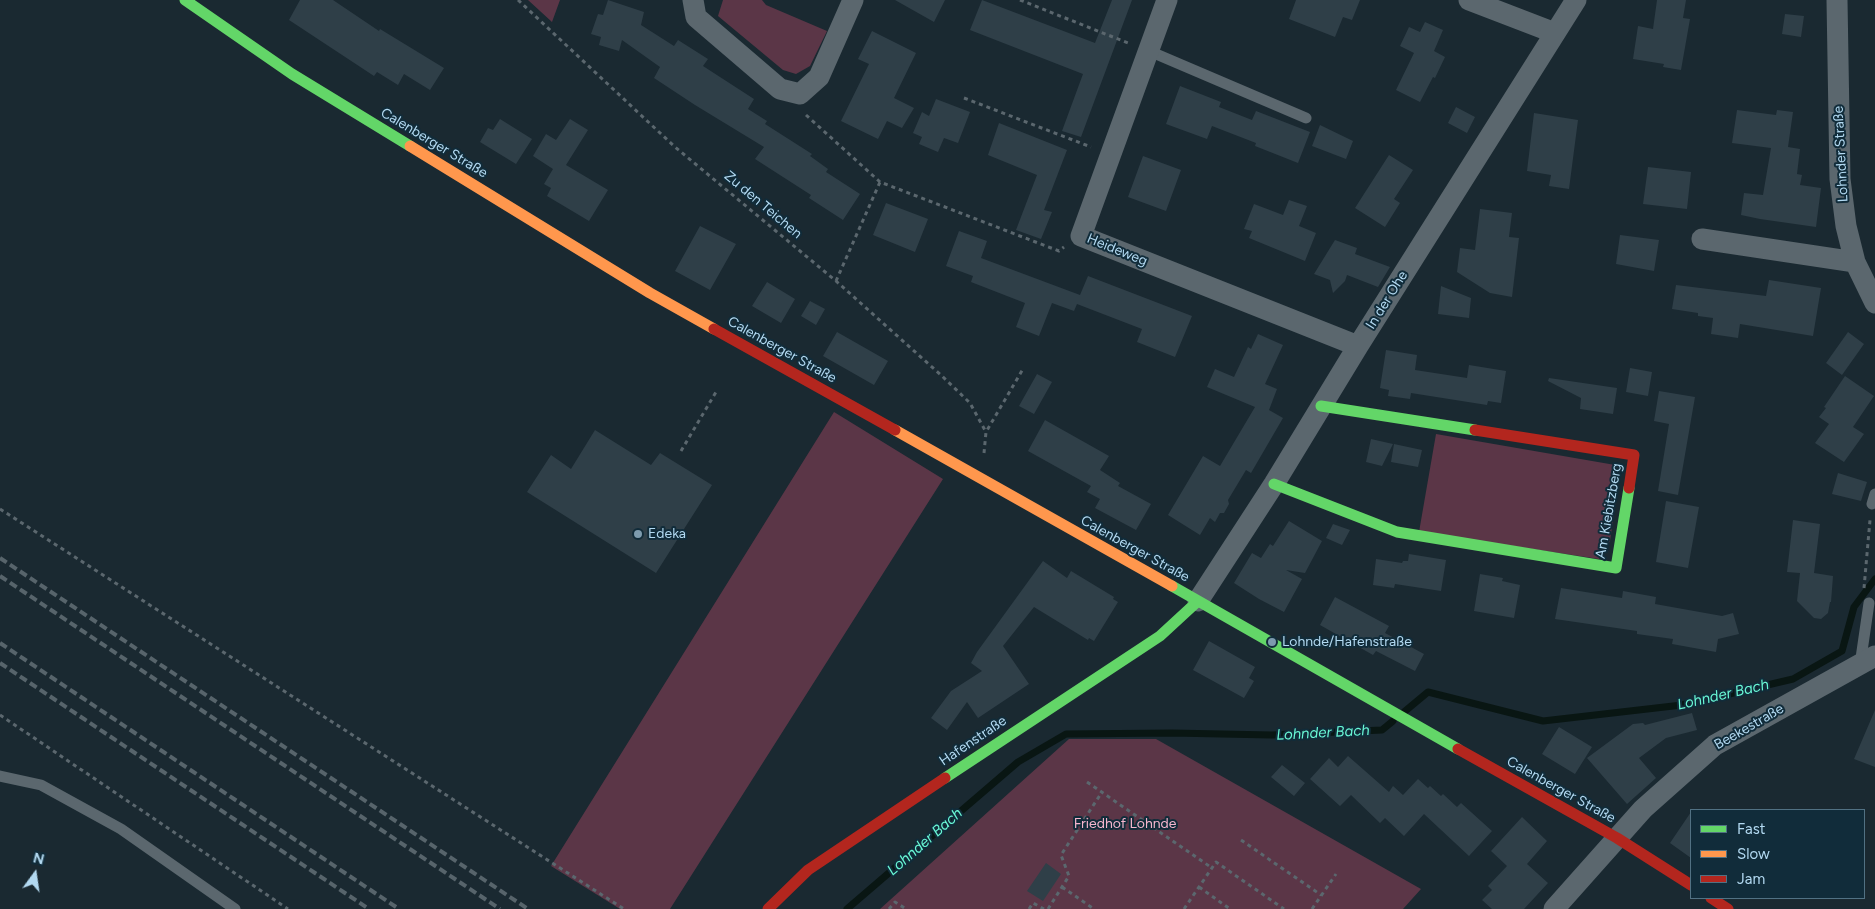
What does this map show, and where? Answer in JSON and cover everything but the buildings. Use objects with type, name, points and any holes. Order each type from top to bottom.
[{"type":"street","name":"Calenberger Straße","points":[[184,0],[292,74],[650,293],[1617,838],[1690,884]]},
{"type":"street","points":[[693,0],[696,17],[780,88],[800,94],[819,77],[853,0]]},
{"type":"street","name":"Heideweg","points":[[1167,0],[1081,236],[1358,346]]},
{"type":"street","points":[[1469,0],[1555,33]]},
{"type":"street","name":"In der Ohe","points":[[1198,601],[1274,484],[1358,346],[1576,0]]},
{"type":"street","name":"Lohnder Straße","points":[[1837,0],[1840,178],[1846,226],[1855,262],[1875,303]]},
{"type":"street","points":[[1702,239],[1855,262]]},
{"type":"street","name":"Am Kiebitzberg","points":[[1274,484],[1398,532],[1616,568],[1634,455],[1321,406]]},
{"type":"street","name":"Hafenstraße","points":[[768,909],[808,870],[1160,636],[1198,601]]},
{"type":"street","name":"Beekestraße","points":[[1554,909],[1643,809],[1715,745],[1868,661]]},
{"type":"street","points":[[1713,899],[1728,909]]},
{"type":"lane","points":[[1149,51],[1306,118]]},
{"type":"lane","points":[[1868,661],[1869,603]]},
{"type":"lane","points":[[0,776],[41,785],[121,829],[235,909]]},
{"type":"path","name":"Zu den Teichen","points":[[518,0],[675,147],[836,281],[970,402],[986,432]]},
{"type":"path","points":[[1020,0],[1149,51]]},
{"type":"path","points":[[800,94],[802,111],[880,182],[1058,251],[1081,236]]},
{"type":"path","points":[[964,98],[1111,155]]},
{"type":"path","points":[[836,281],[880,182]]},
{"type":"path","points":[[978,478],[984,464],[986,432],[1023,369]]},
{"type":"path","points":[[681,450],[716,392]]},
{"type":"path","points":[[1863,585],[1874,499]]},
{"type":"path","points":[[0,509],[624,909]]},
{"type":"path","points":[[0,716],[288,909]]},
{"type":"path","points":[[1087,782],[1212,868]]},
{"type":"path","points":[[1029,909],[1033,903],[1046,909],[1069,876],[1061,855],[1102,792]]},
{"type":"path","points":[[1241,840],[1321,895]]},
{"type":"path","points":[[1184,909],[1216,862],[1284,909]]},
{"type":"path","points":[[1312,909],[1336,874]]},
{"type":"path","points":[[1062,886],[1094,909]]},
{"type":"path","points":[[1199,887],[1230,909]]},
{"type":"path","points":[[889,909],[895,902],[906,909]]},
{"type":"green space","points":[[528,0],[560,0],[552,22]]},
{"type":"green space","points":[[723,0],[762,0],[766,5],[827,31],[810,66],[796,74],[783,70],[718,16]]},
{"type":"green space","points":[[834,412],[943,479],[670,909],[620,909],[551,866]]},
{"type":"green space","points":[[1436,434],[1621,466],[1610,541],[1599,559],[1419,532]]},
{"type":"green space","name":"Friedhof Lohnde","points":[[1069,739],[1156,739],[1421,889],[1403,909],[880,909]]},
{"type":"waterway","name":"Lohnder Bach","points":[[1404,712],[1428,692],[1543,721],[1682,705],[1793,679],[1842,651],[1854,607],[1875,579]]},
{"type":"waterway","name":"Lohnder Bach","points":[[847,909],[1018,762],[1066,734],[1172,733],[1272,735],[1382,730],[1393,721]]},
{"type":"railway","points":[[0,558],[528,909]]},
{"type":"railway","points":[[0,576],[500,909]]},
{"type":"railway","points":[[0,643],[399,909]]},
{"type":"railway","points":[[0,663],[369,909]]},
{"type":"traffic: fast","points":[[185,0],[292,74],[410,146]]},
{"type":"traffic: fast","points":[[1321,406],[1475,430]]},
{"type":"traffic: fast","points":[[1274,484],[1397,532],[1616,568],[1629,488]]},
{"type":"traffic: fast","points":[[1172,586],[1458,749]]},
{"type":"traffic: fast","points":[[945,778],[1160,636],[1198,601]]},
{"type":"traffic: slow","points":[[410,146],[650,293],[714,329]]},
{"type":"traffic: slow","points":[[895,430],[1172,586]]},
{"type":"traffic: jam","points":[[714,329],[895,430]]},
{"type":"traffic: jam","points":[[1475,430],[1634,455],[1629,488]]},
{"type":"traffic: jam","points":[[1458,749],[1617,838],[1690,884]]},
{"type":"traffic: jam","points":[[768,909],[808,870],[945,778]]},
{"type":"traffic: jam","points":[[1713,899],[1728,909]]},
{"type":"place","name":"Edeka","points":[[638,534]]},
{"type":"place","name":"Lohnde/Hafenstraße","points":[[1272,642]]}]
